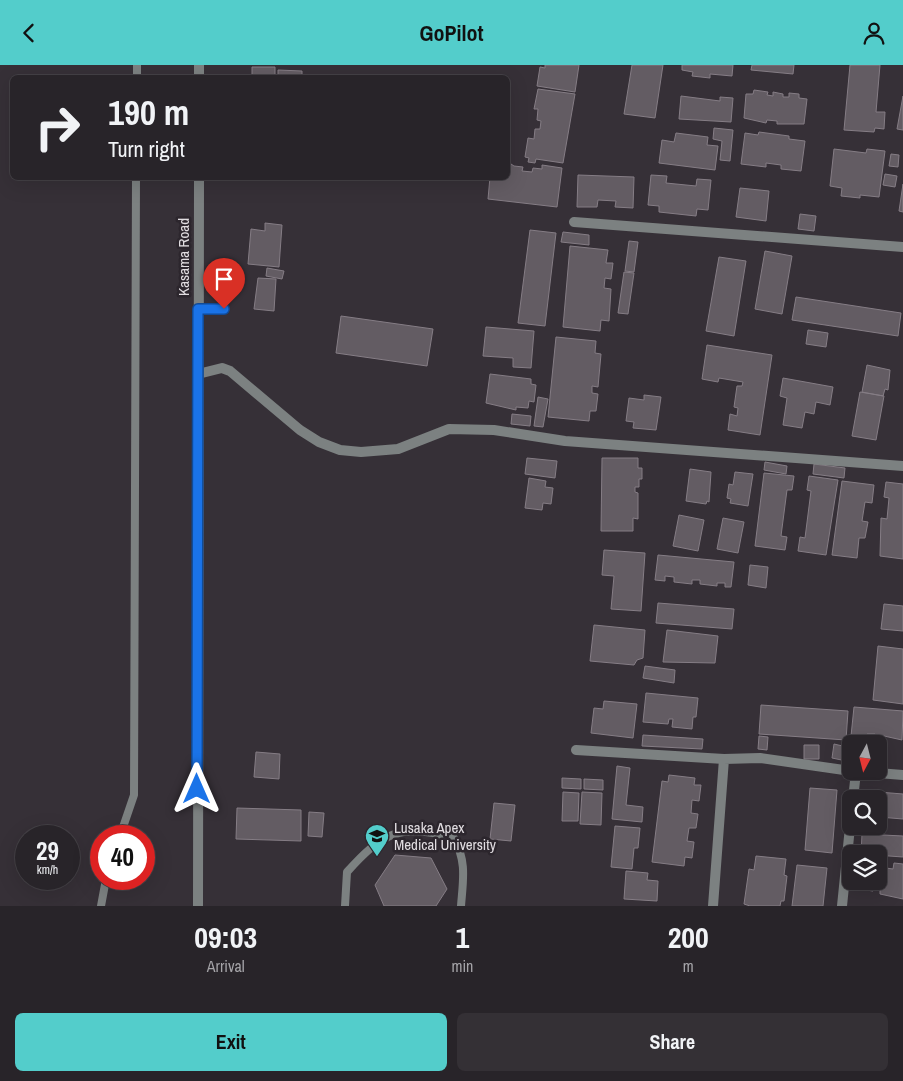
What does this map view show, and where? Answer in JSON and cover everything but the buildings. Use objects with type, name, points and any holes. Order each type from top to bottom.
[{"type":"street","name":"Kasama Road","points":[[198,180],[198,906]]},
{"type":"street","points":[[574,222],[903,247]]},
{"type":"street","points":[[198,374],[222,369],[230,371],[300,430],[320,442],[340,450],[361,452],[398,449],[449,429],[494,430],[565,441],[903,466]]},
{"type":"street","points":[[576,751],[724,759],[760,758],[842,769]]},
{"type":"street","points":[[713,906],[724,759]]},
{"type":"street","points":[[888,774],[903,775]]},
{"type":"street","points":[[842,906],[849,835]]},
{"type":"lane","points":[[124,825],[134,795],[136,180]]},
{"type":"lane","points":[[198,309],[224,309]]},
{"type":"lane","points":[[345,906],[346,872],[366,850],[393,832],[434,833],[454,838],[462,854],[464,876],[461,906]]},
{"type":"lane","points":[[102,906],[104,890]]},
{"type":"place","name":"Lusaka Apex Medical University","points":[[377,857]]},
{"type":"route","points":[[197,789],[198,309],[224,309]]}]
